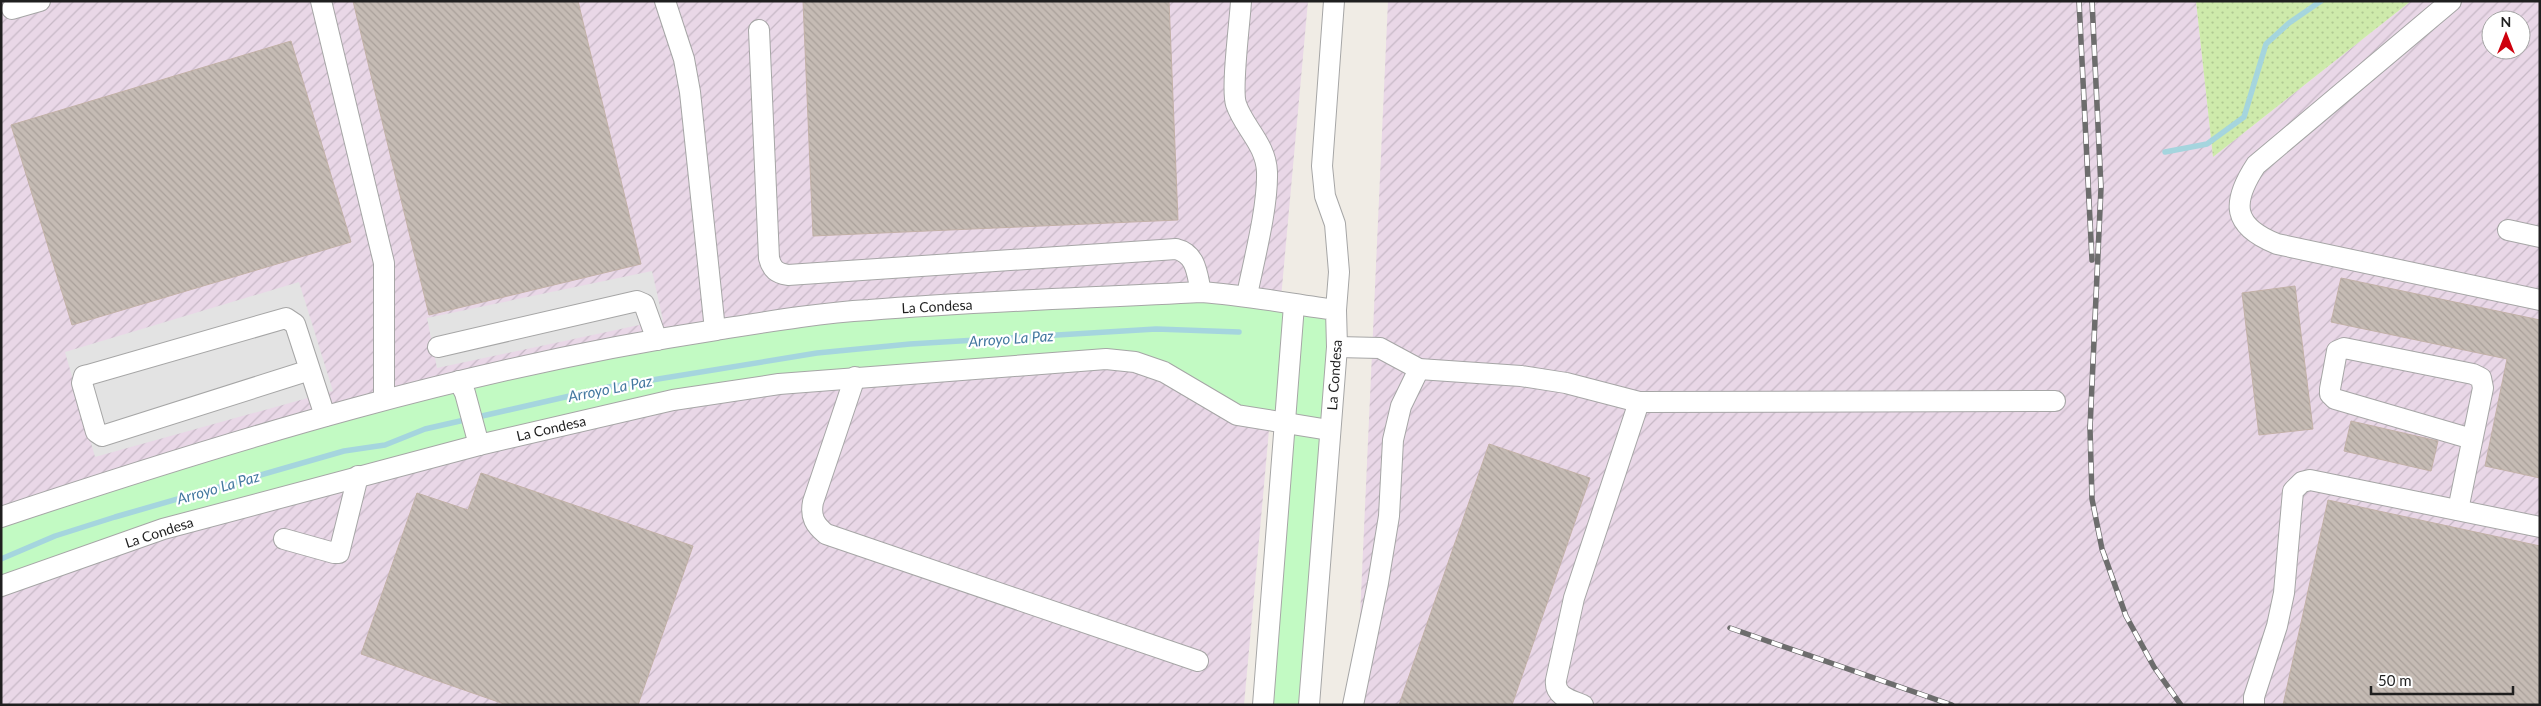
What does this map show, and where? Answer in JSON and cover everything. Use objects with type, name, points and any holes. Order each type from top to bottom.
[{"type":"street","points":[[12,9],[40,1]]},
{"type":"street","points":[[321,1],[384,263],[384,399]]},
{"type":"street","points":[[665,1],[684,58],[690,92],[716,330]]},
{"type":"street","points":[[1242,1],[1235,102],[1257,137],[1264,155],[1267,171],[1266,190],[1247,295]]},
{"type":"street","points":[[1334,1],[1322,166],[1325,196],[1335,224],[1339,272],[1336,310]]},
{"type":"street","points":[[2451,1],[2256,165],[2244,184],[2240,200],[2241,216],[2245,225],[2259,237],[2276,244],[2540,300]]},
{"type":"street","points":[[758,30],[768,258],[771,267],[778,273],[788,276],[1176,250],[1184,251],[1194,263],[1201,292]]},
{"type":"street","points":[[2508,230],[2540,238]]},
{"type":"street","name":"La Condesa","points":[[1,517],[384,399],[462,387],[657,340],[716,330],[866,310],[1201,292],[1247,295],[1294,305],[1336,310],[1337,347],[1330,430],[1285,425],[1237,415],[1164,372],[1135,362],[1106,359],[779,384],[673,400],[477,437],[358,476],[163,529],[1,586]]},
{"type":"street","points":[[438,347],[637,301],[644,304],[657,340]]},
{"type":"street","points":[[1263,705],[1294,305]]},
{"type":"street","points":[[310,370],[102,436],[96,432],[82,383],[84,376],[286,318],[295,324],[310,370],[325,416]]},
{"type":"street","points":[[1337,347],[1380,348],[1419,369],[1520,376],[1566,383],[1639,402],[2055,401]]},
{"type":"street","points":[[2458,510],[2472,440],[2482,388],[2481,378],[2478,375],[2344,348],[2337,351],[2330,389],[2330,394],[2335,399],[2472,440]]},
{"type":"street","points":[[1352,705],[1378,583],[1389,516],[1393,440],[1401,406],[1419,369]]},
{"type":"street","points":[[855,377],[813,502],[811,510],[817,527],[826,534],[1198,662]]},
{"type":"street","points":[[462,387],[477,437]]},
{"type":"street","points":[[1583,705],[1558,692],[1556,680],[1574,598],[1639,402]]},
{"type":"street","points":[[1309,705],[1330,430]]},
{"type":"street","points":[[284,539],[334,554],[339,553],[358,476]]},
{"type":"street","points":[[2254,705],[2254,697],[2277,626],[2284,593],[2294,491],[2297,486],[2310,480],[2540,527]]},
{"type":"shaded area","points":[[1,1],[1308,1],[1244,705],[1,705]]},
{"type":"shaded area","points":[[1388,1],[2196,1],[2213,157],[2411,1],[2540,1],[2540,705],[1356,705]]},
{"type":"shaded area","points":[[652,271],[663,320],[437,368],[427,318]]},
{"type":"shaded area","points":[[299,282],[333,391],[95,457],[65,352]]},
{"type":"green space","points":[[2196,1],[2411,1],[2213,157]]},
{"type":"green space","points":[[1201,292],[1336,310],[1309,705],[1263,705],[1285,425],[1135,362],[855,377],[479,445],[1,586],[1,517],[262,434],[715,330]]},
{"type":"building","points":[[353,1],[578,1],[641,264],[429,315]]},
{"type":"building","points":[[803,1],[1169,1],[1178,220],[813,236]]},
{"type":"building","points":[[291,41],[351,242],[72,325],[11,125]]},
{"type":"building","points":[[2341,278],[2540,320],[2540,478],[2485,466],[2507,359],[2331,322]]},
{"type":"building","points":[[2295,286],[2313,429],[2259,435],[2242,293]]},
{"type":"building","points":[[2351,421],[2438,441],[2431,471],[2344,451]]},
{"type":"building","points":[[1489,444],[1590,478],[1512,705],[1399,705]]},
{"type":"building","points":[[481,473],[693,546],[638,705],[507,705],[361,654],[417,493],[468,510]]},
{"type":"building","points":[[2328,500],[2540,546],[2540,705],[2283,705]]},
{"type":"waterway","name":"Arroyo La Paz","points":[[2165,152],[2207,144],[2244,117],[2266,44],[2289,23],[2321,1]]},
{"type":"waterway","name":"Arroyo La Paz","points":[[1,559],[55,536],[115,517],[344,451],[385,445],[425,429],[609,387],[817,353],[910,344],[1156,329],[1239,332]]},
{"type":"railway","points":[[2079,1],[2092,260]]},
{"type":"railway","points":[[2092,1],[2101,188],[2090,428],[2092,499],[2102,549],[2126,616],[2154,667],[2181,705]]},
{"type":"railway","points":[[1730,628],[1952,705]]}]
